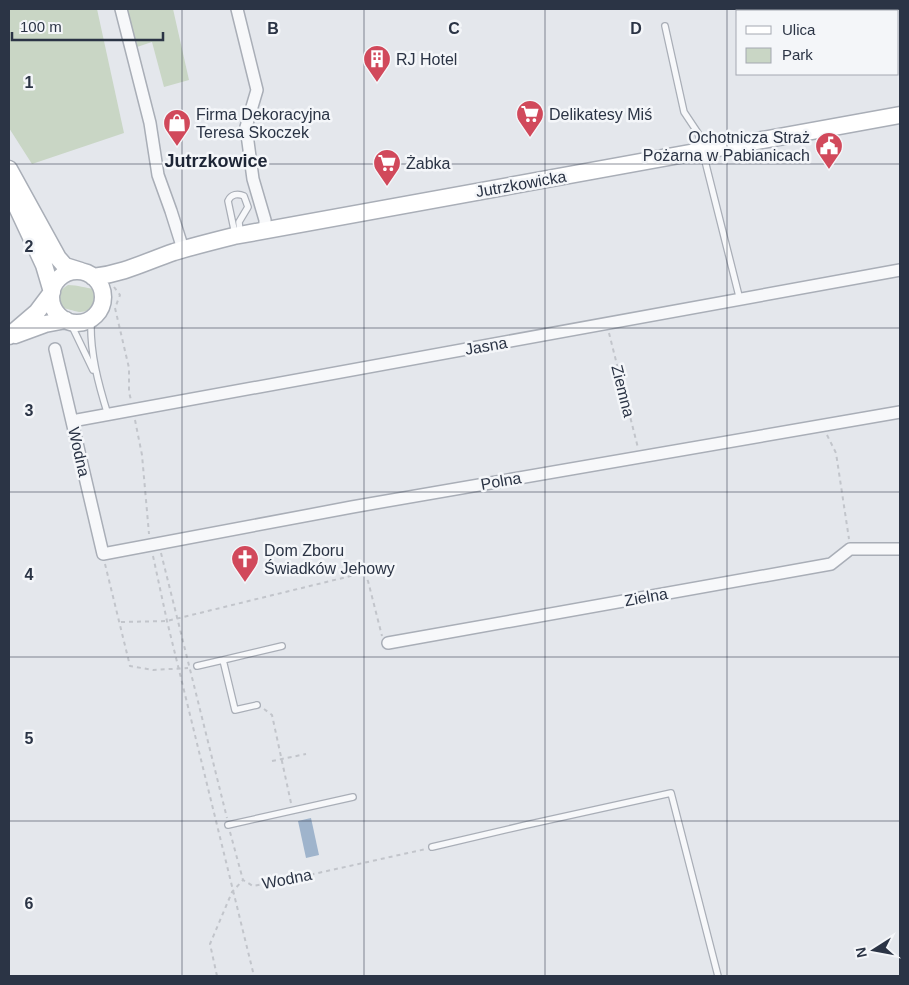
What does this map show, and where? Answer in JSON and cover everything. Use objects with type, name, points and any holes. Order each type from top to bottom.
[{"type":"main road","name":"Jutrzkowicka","points":[[87,274],[113,274],[183,249],[238,235],[900,115]]},
{"type":"main road","points":[[9,169],[59,260],[65,266],[87,274],[113,291],[91,320],[77,323],[68,321],[59,316],[54,309],[52,292],[54,285],[66,274],[87,274]]},
{"type":"main road","points":[[9,190],[44,265],[52,292]]},
{"type":"main road","name":"Jutrzkowicka","points":[[113,291],[145,264]]},
{"type":"main road","points":[[9,336],[37,312],[52,292]]},
{"type":"main road","points":[[9,336],[45,324],[68,321]]},
{"type":"street","points":[[121,9],[150,122],[158,175],[183,249]]},
{"type":"street","points":[[237,9],[257,90],[246,127],[253,179],[265,220],[266,230]]},
{"type":"street","name":"Jasna","points":[[72,421],[900,270]]},
{"type":"street","name":"Wodna","points":[[55,349],[103,554]]},
{"type":"street","name":"Polna","points":[[103,554],[362,506],[900,412]]},
{"type":"street","points":[[850,549],[900,549]]},
{"type":"street","name":"Zielna","points":[[388,642],[831,564],[850,549]]},
{"type":"lane","points":[[665,26],[684,112],[698,133],[740,300]]},
{"type":"lane","points":[[238,194],[244,196],[248,207],[239,222],[238,235],[228,201],[232,196],[238,194]]},
{"type":"lane","points":[[91,320],[90,338],[96,376],[108,415]]},
{"type":"lane","points":[[68,321],[96,376]]},
{"type":"lane","points":[[197,666],[282,646]]},
{"type":"lane","points":[[223,660],[235,710],[257,705]]},
{"type":"lane","points":[[432,847],[526,824],[671,793],[718,976]]},
{"type":"lane","points":[[228,824],[353,797]]},
{"type":"path","points":[[113,291],[129,368],[129,392],[132,404]]},
{"type":"path","name":"Ziemna","points":[[607,324],[640,457]]},
{"type":"path","points":[[134,415],[142,455],[153,544],[167,621],[254,976]]},
{"type":"path","points":[[822,425],[836,452],[850,549]]},
{"type":"path","name":"Wodna","points":[[153,544],[178,618],[243,880],[254,886],[432,847]]},
{"type":"path","points":[[103,554],[121,622],[130,666],[153,670],[189,668]]},
{"type":"path","points":[[121,622],[167,621],[363,573],[368,581],[381,632],[384,639],[388,642]]},
{"type":"path","points":[[257,705],[272,714],[293,810]]},
{"type":"path","points":[[272,761],[306,754]]},
{"type":"path","points":[[217,976],[210,944],[232,892],[243,880]]},
{"type":"green space","points":[[9,9],[97,9],[124,133],[32,164],[9,128]]},
{"type":"green space","points":[[125,9],[173,9],[189,80],[164,87],[152,42],[137,47]]},
{"type":"green space","points":[[68,285],[95,289],[95,301],[91,308],[84,312],[79,312],[60,308],[59,295],[62,289]]},
{"type":"water","points":[[311,818],[319,855],[306,858],[298,821]]},
{"type":"place","name":"RJ Hotel","points":[[377,83]]},
{"type":"place","name":"Delikatesy Miś","points":[[530,138]]},
{"type":"place","name":"Firma Dekoracyjna Teresa Skoczek","points":[[177,147]]},
{"type":"place","name":"Ochotnicza Straż Pożarna w Pabianicach","points":[[829,170]]},
{"type":"place","name":"Żabka","points":[[387,187]]},
{"type":"place","name":"Dom Zboru Świadków Jehowy","points":[[245,583]]},
{"type":"district","name":"Jutrzkowice","points":[[216,161]]}]
